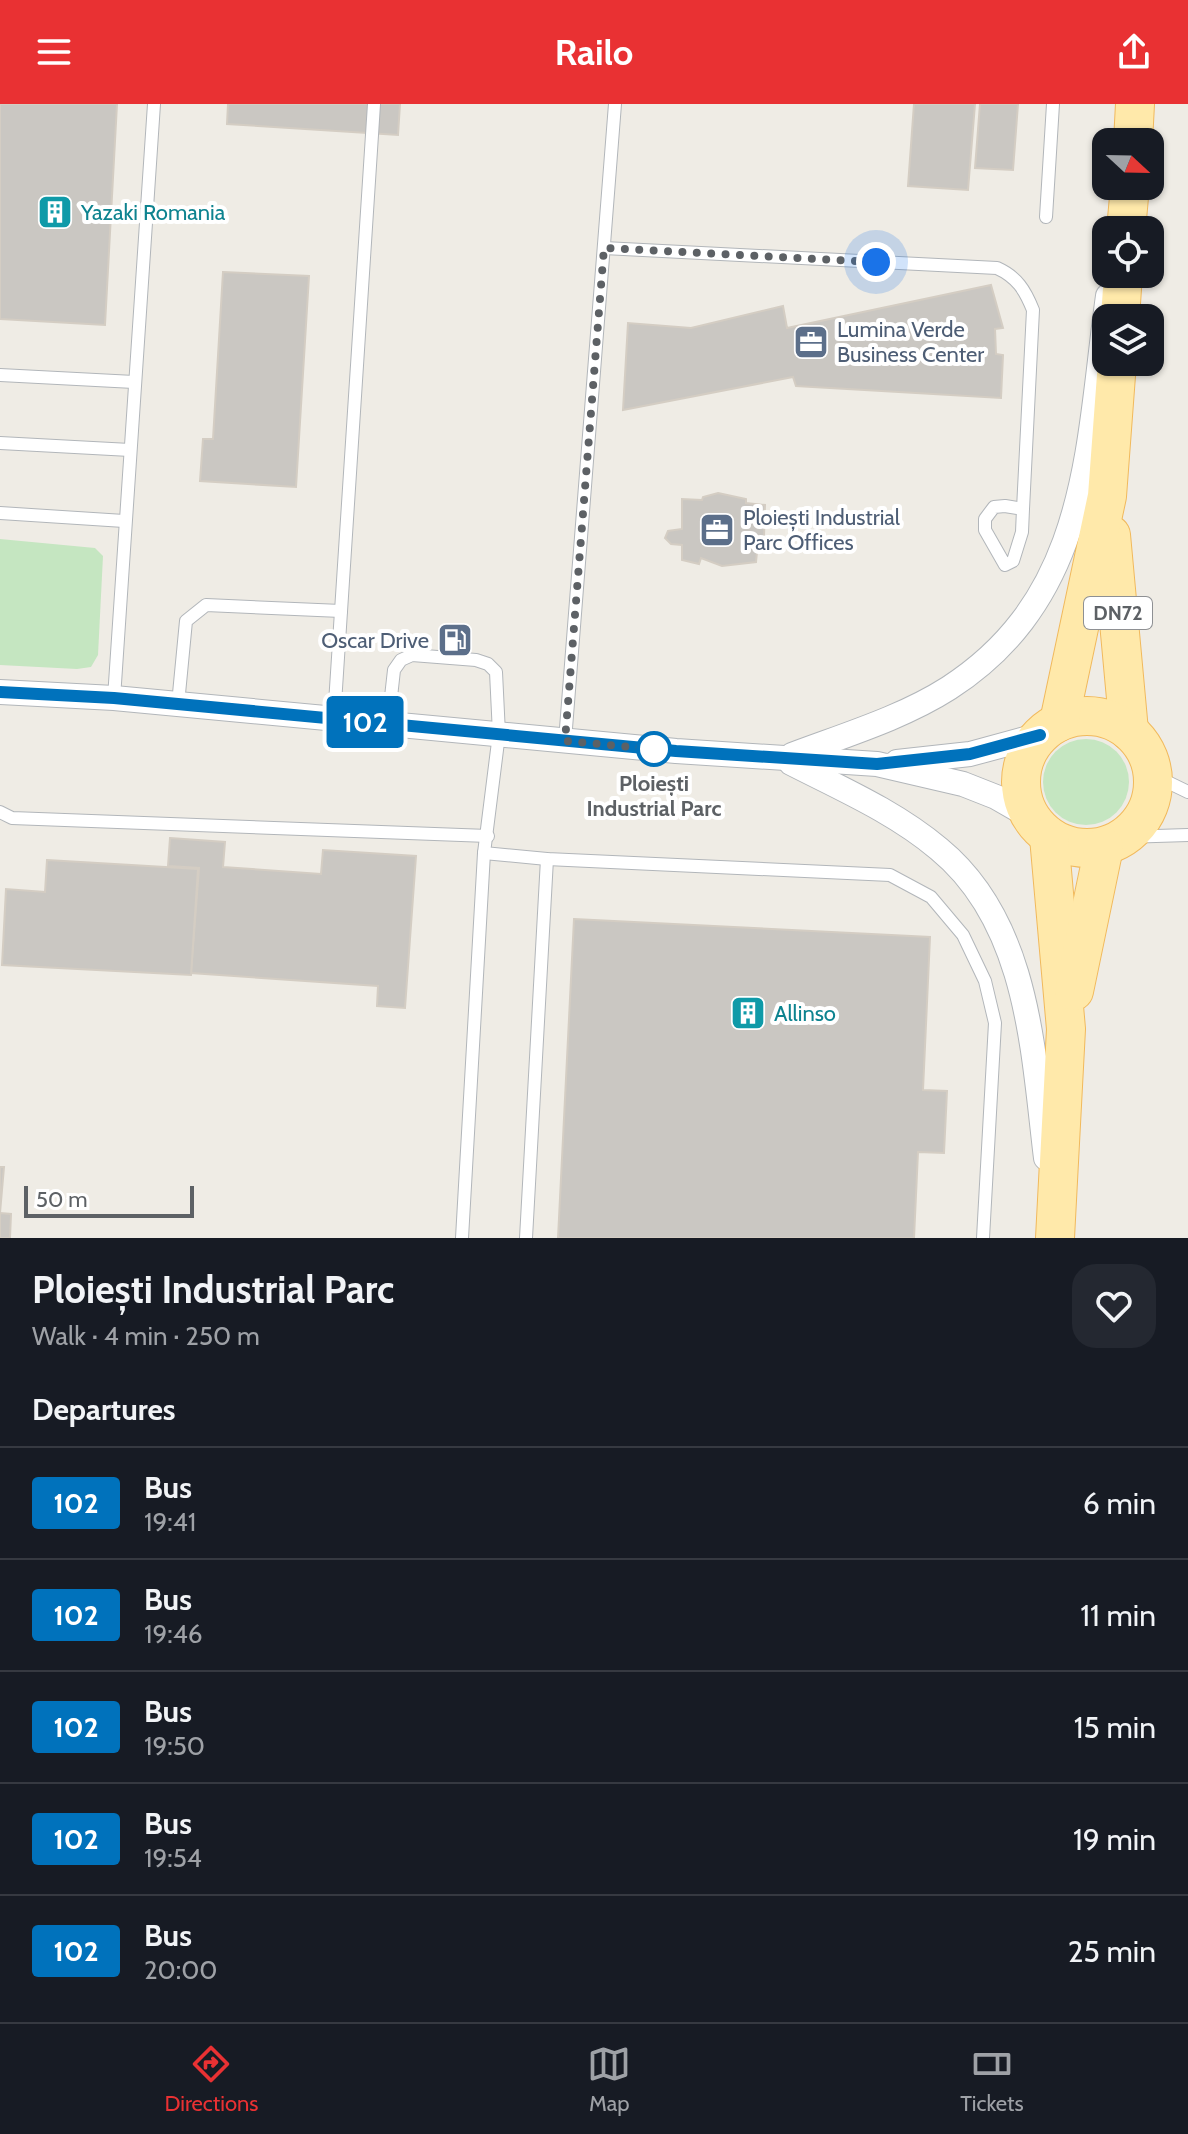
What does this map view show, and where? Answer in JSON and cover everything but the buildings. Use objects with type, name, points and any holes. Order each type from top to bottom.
[{"type":"main road","points":[[1132,128],[1135,104]]},
{"type":"main road","name":"DN72","points":[[1116,376],[1107,496],[1129,731]]},
{"type":"main road","name":"DN72","points":[[1049,728],[1107,496]]},
{"type":"main road","points":[[1039,827],[1066,846],[1085,849],[1114,842],[1137,825],[1147,810],[1153,775],[1145,751],[1129,731],[1113,721],[1095,717],[1077,717],[1049,728],[1027,753],[1021,774],[1022,796],[1039,827],[1066,1029],[1055,1236]]},
{"type":"main road","points":[[1066,1029],[1114,842]]},
{"type":"street","points":[[782,759],[894,716],[948,689],[989,659],[1023,623],[1048,584],[1070,534],[1084,469],[1109,288]]},
{"type":"street","points":[[0,692],[114,698],[565,741],[877,764],[970,754],[1049,728]]},
{"type":"street","points":[[782,759],[866,801],[941,850],[969,881],[996,920],[1013,960],[1030,1030],[1055,1236]]},
{"type":"street","points":[[877,764],[963,784],[996,797],[1039,827]]},
{"type":"lane","points":[[114,698],[154,104]]},
{"type":"lane","points":[[334,719],[374,104]]},
{"type":"lane","points":[[565,741],[615,104]]},
{"type":"lane","points":[[1046,217],[1053,104]]},
{"type":"lane","points":[[604,248],[997,268],[1012,275],[1025,291],[1033,310],[1023,509],[1018,548],[1013,561],[1005,565],[985,530],[985,519],[994,507],[1023,509]]},
{"type":"lane","points":[[0,375],[134,382]]},
{"type":"lane","points":[[0,443],[130,450]]},
{"type":"lane","points":[[0,513],[124,521]]},
{"type":"lane","points":[[178,704],[186,621],[206,605],[341,611]]},
{"type":"lane","points":[[388,724],[394,670],[401,660],[412,655],[476,660],[488,664],[496,672],[499,734],[484,853],[462,1238]]},
{"type":"lane","points":[[1153,775],[1188,792]]},
{"type":"lane","points":[[0,812],[12,818],[488,836]]},
{"type":"lane","points":[[1114,842],[1188,835]]},
{"type":"lane","points":[[484,853],[547,859],[890,875],[931,897],[963,935],[985,981],[995,1023],[983,1238]]},
{"type":"lane","points":[[526,1238],[547,859]]},
{"type":"green space","points":[[0,539],[95,548],[103,556],[98,655],[91,667],[0,665]]},
{"type":"green space","points":[[1086,739],[1110,746],[1122,758],[1129,782],[1122,806],[1110,818],[1086,825],[1062,818],[1050,806],[1043,782],[1050,758],[1062,746]]},
{"type":"bus line","name":"102","points":[[0,692],[114,698],[676,751],[877,764],[970,754],[1040,735]]},
{"type":"place","name":"Yazaki Romania","points":[[55,212]]},
{"type":"place","name":"Lumina Verde Business Center","points":[[811,342]]},
{"type":"place","name":"Ploiești Industrial Parc Offices","points":[[717,530]]},
{"type":"place","name":"Oscar Drive","points":[[455,640]]},
{"type":"place","name":"Ploiești Industrial Parc","points":[[654,749]]},
{"type":"place","name":"Allinso","points":[[748,1013]]},
{"type":"route","points":[[654,749],[565,741],[604,248],[876,262]]}]
